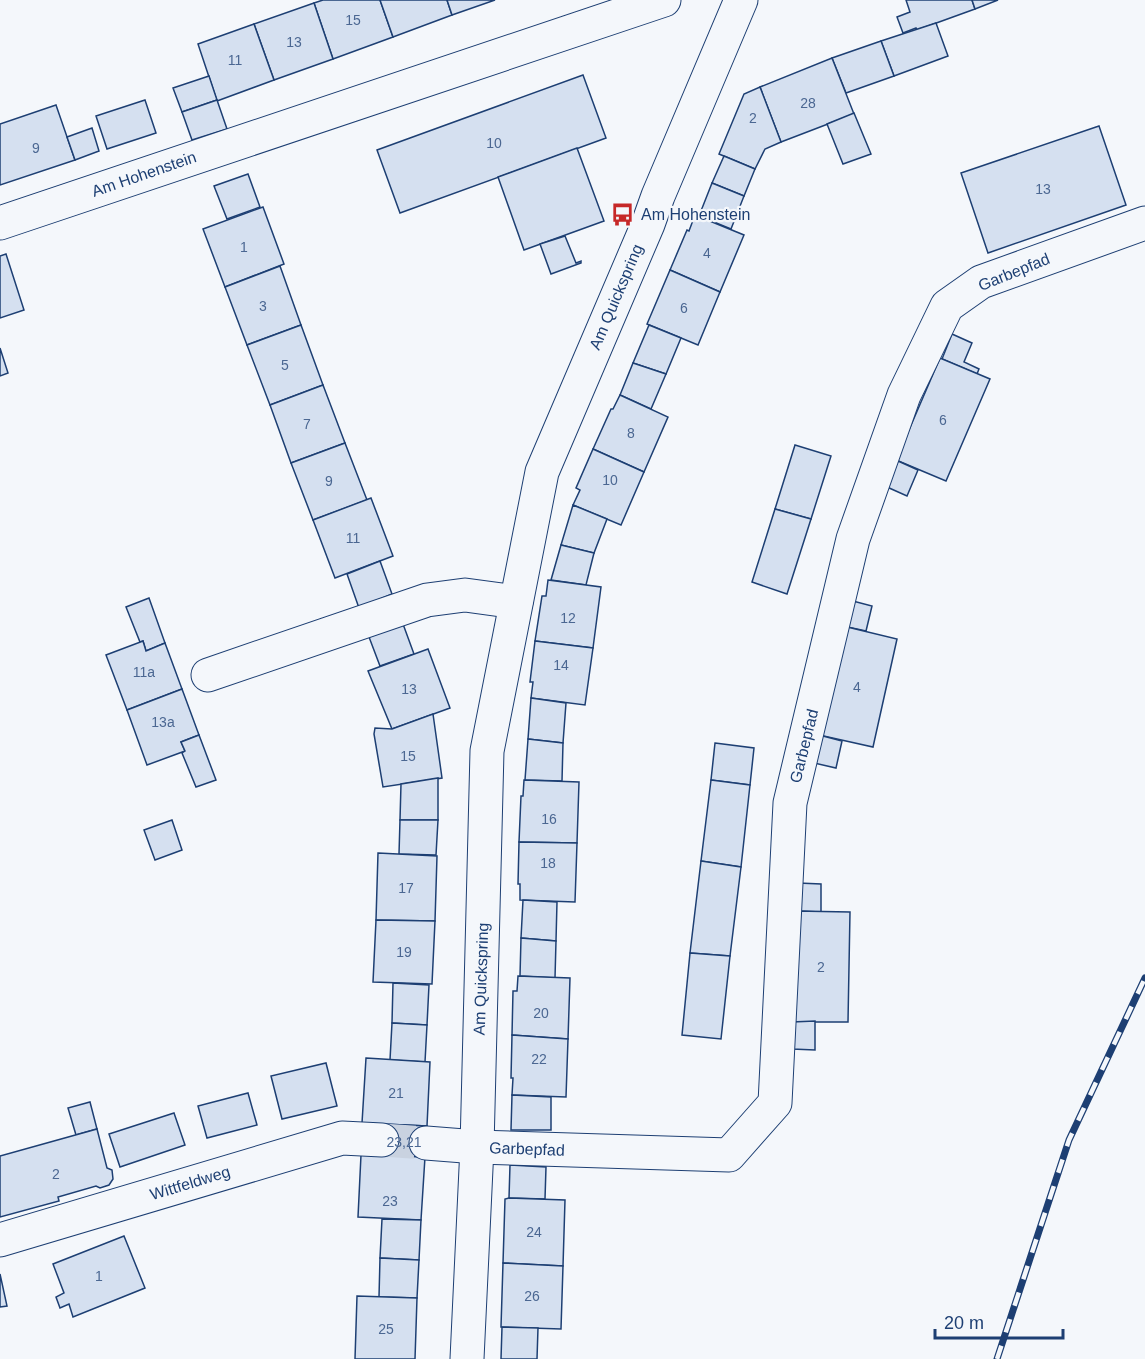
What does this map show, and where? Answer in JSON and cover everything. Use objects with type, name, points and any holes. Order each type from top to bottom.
[{"type":"street","name":"Am Hohenstein","points":[[0,223],[664,0]]},
{"type":"street","name":"Am Quickspring","points":[[467,1359],[477,1147],[487,751],[542,472],[741,0]]},
{"type":"street","name":"Garbepfad","points":[[477,1147],[729,1155],[775,1103],[790,803],[853,539],[904,395],[947,306],[961,296],[981,282],[1145,223]]},
{"type":"street","points":[[208,675],[427,600],[465,594],[516,602]]},
{"type":"street","name":"Wittfeldweg","points":[[0,1240],[342,1138],[382,1140]]},
{"type":"street","points":[[426,1143],[477,1147]]},
{"type":"building","points":[[323,0],[380,0],[393,37],[333,59],[314,3]]},
{"type":"building","points":[[380,0],[447,0],[452,15],[393,37]]},
{"type":"building","points":[[447,0],[495,0],[452,15]]},
{"type":"building","points":[[906,0],[972,0],[975,9],[903,33],[897,17],[910,12]]},
{"type":"building","points":[[972,0],[998,0],[975,9]]},
{"type":"building","points":[[314,3],[333,59],[274,80],[254,24]]},
{"type":"building","points":[[936,23],[948,56],[894,76],[881,41]]},
{"type":"building","points":[[254,24],[274,80],[217,101],[198,44]]},
{"type":"building","points":[[881,41],[894,76],[846,93],[832,58]]},
{"type":"building","points":[[832,58],[854,114],[781,142],[760,87]]},
{"type":"building","points":[[583,75],[606,138],[400,213],[377,150]]},
{"type":"building","points":[[209,76],[217,100],[182,112],[173,88]]},
{"type":"building","points":[[760,87],[781,142],[765,149],[755,169],[719,154],[744,94]]},
{"type":"building","points":[[145,100],[156,133],[107,149],[96,116]]},
{"type":"building","points":[[217,100],[227,129],[192,140],[182,112]]},
{"type":"building","points":[[56,105],[75,160],[0,185],[0,124]]},
{"type":"building","points":[[854,113],[871,154],[843,164],[827,124]]},
{"type":"building","points":[[1099,126],[1126,205],[988,253],[961,173]]},
{"type":"building","points":[[92,128],[99,151],[75,160],[67,137]]},
{"type":"building","points":[[577,148],[604,221],[524,250],[498,177]]},
{"type":"building","points":[[724,156],[755,169],[744,196],[712,183]]},
{"type":"building","points":[[248,174],[260,207],[227,219],[214,186]]},
{"type":"building","points":[[712,183],[744,196],[731,229],[699,216]]},
{"type":"building","points":[[263,207],[284,264],[225,287],[203,229]]},
{"type":"building","points":[[695,215],[744,235],[720,292],[670,270]]},
{"type":"building","points":[[565,236],[576,263],[581,261],[581,263],[551,274],[540,244]]},
{"type":"building","points":[[6,254],[24,310],[0,318],[0,256]]},
{"type":"building","points":[[280,266],[301,325],[247,345],[225,287]]},
{"type":"building","points":[[670,270],[720,292],[698,345],[647,324]]},
{"type":"building","points":[[301,325],[323,385],[270,405],[247,345]]},
{"type":"building","points":[[649,325],[681,338],[666,374],[633,363]]},
{"type":"building","points":[[952,334],[972,343],[964,362],[979,369],[977,374],[942,359]]},
{"type":"building","points":[[0,348],[8,373],[0,376]]},
{"type":"building","points":[[940,358],[990,379],[946,481],[896,460]]},
{"type":"building","points":[[633,363],[666,374],[651,409],[620,395]]},
{"type":"building","points":[[323,385],[345,443],[291,463],[270,405]]},
{"type":"building","points":[[620,395],[668,417],[644,472],[593,449]]},
{"type":"building","points":[[345,443],[367,500],[313,520],[291,463]]},
{"type":"building","points":[[795,445],[831,456],[811,519],[775,509]]},
{"type":"building","points":[[593,449],[644,472],[621,525],[573,505],[580,490],[576,488]]},
{"type":"building","points":[[898,461],[918,470],[907,496],[887,487]]},
{"type":"building","points":[[371,498],[393,556],[335,578],[313,520]]},
{"type":"building","points":[[573,505],[607,519],[594,553],[561,545]]},
{"type":"building","points":[[775,509],[811,519],[787,594],[752,582]]},
{"type":"building","points":[[561,545],[594,553],[586,585],[551,580]]},
{"type":"building","points":[[380,561],[392,594],[359,608],[347,574]]},
{"type":"building","points":[[548,580],[601,587],[593,648],[535,641],[542,596],[546,596]]},
{"type":"building","points":[[149,598],[165,643],[146,651],[126,607]]},
{"type":"building","points":[[849,600],[872,606],[866,631],[843,626]]},
{"type":"building","points":[[403,624],[414,654],[380,666],[369,637]]},
{"type":"building","points":[[843,626],[897,639],[873,747],[819,735]]},
{"type":"building","points":[[143,641],[146,651],[165,643],[182,689],[127,710],[106,655]]},
{"type":"building","points":[[535,641],[593,648],[585,705],[531,698],[533,682],[530,682]]},
{"type":"building","points":[[428,649],[450,708],[392,729],[368,671]]},
{"type":"building","points":[[182,689],[199,735],[181,742],[185,751],[147,765],[127,710]]},
{"type":"building","points":[[531,698],[566,703],[563,743],[528,739]]},
{"type":"building","points":[[433,714],[442,778],[383,787],[375,728],[392,729]]},
{"type":"building","points":[[199,735],[216,780],[196,787],[182,753],[185,751],[181,742]]},
{"type":"building","points":[[819,735],[842,741],[836,768],[814,763]]},
{"type":"building","points":[[528,739],[563,743],[562,781],[525,780]]},
{"type":"building","points":[[715,743],[754,748],[750,785],[711,780]]},
{"type":"building","points":[[438,778],[438,820],[400,820],[401,784]]},
{"type":"building","points":[[524,780],[579,782],[577,843],[519,842]]},
{"type":"building","points":[[711,780],[750,785],[741,867],[701,861]]},
{"type":"building","points":[[172,820],[182,850],[155,860],[144,830]]},
{"type":"building","points":[[400,820],[438,820],[436,855],[399,854]]},
{"type":"building","points":[[519,842],[577,843],[575,902],[520,900]]},
{"type":"building","points":[[378,853],[437,856],[435,921],[376,920]]},
{"type":"building","points":[[701,861],[741,867],[730,956],[690,953]]},
{"type":"building","points":[[798,883],[821,884],[821,912],[798,911]]},
{"type":"building","points":[[523,900],[557,902],[556,941],[521,938]]},
{"type":"building","points":[[795,911],[850,912],[848,1022],[792,1022]]},
{"type":"building","points":[[376,920],[435,921],[432,984],[373,982]]},
{"type":"building","points":[[521,938],[556,941],[555,978],[520,976]]},
{"type":"building","points":[[690,953],[730,956],[721,1039],[682,1035]]},
{"type":"building","points":[[518,976],[570,978],[568,1039],[512,1035],[513,991],[517,991]]},
{"type":"building","points":[[393,983],[429,985],[427,1025],[392,1023]]},
{"type":"building","points":[[815,1021],[815,1050],[792,1049],[792,1022]]},
{"type":"building","points":[[392,1023],[427,1025],[425,1062],[390,1060]]},
{"type":"building","points":[[512,1035],[568,1039],[566,1097],[512,1095]]},
{"type":"building","points":[[366,1058],[430,1062],[427,1126],[362,1123]]},
{"type":"building","points":[[326,1063],[337,1106],[282,1119],[271,1076]]},
{"type":"building","points":[[248,1093],[257,1125],[207,1138],[198,1106]]},
{"type":"building","points":[[512,1095],[551,1097],[551,1130],[511,1130]]},
{"type":"building","points":[[90,1102],[97,1129],[76,1135],[68,1108]]},
{"type":"building","points":[[174,1113],[185,1145],[120,1167],[109,1134]]},
{"type":"building","points":[[382,1124],[427,1126],[425,1157],[381,1156]]},
{"type":"building","points":[[97,1129],[107,1168],[112,1170],[113,1179],[109,1185],[100,1188],[96,1186],[58,1197],[59,1201],[0,1217],[0,1156]]},
{"type":"building","points":[[361,1155],[425,1157],[421,1220],[358,1217]]},
{"type":"building","points":[[510,1165],[546,1167],[545,1199],[509,1198]]},
{"type":"building","points":[[505,1199],[565,1200],[563,1266],[503,1263]]},
{"type":"building","points":[[382,1219],[421,1220],[419,1260],[380,1258]]},
{"type":"building","points":[[124,1236],[145,1288],[73,1317],[69,1304],[60,1308],[56,1297],[64,1293],[53,1264]]},
{"type":"building","points":[[380,1258],[419,1260],[417,1298],[379,1297]]},
{"type":"building","points":[[503,1263],[563,1266],[561,1329],[501,1327]]},
{"type":"building","points":[[0,1274],[7,1306],[0,1307]]},
{"type":"building","points":[[357,1296],[417,1298],[415,1359],[355,1359]]},
{"type":"building","points":[[502,1327],[538,1328],[537,1359],[501,1359]]},
{"type":"tunnel","points":[[382,1140],[426,1143]]},
{"type":"railway","points":[[997,1359],[1069,1140],[1145,978]]},
{"type":"place","name":"Am Hohenstein","points":[[623,214]]}]
